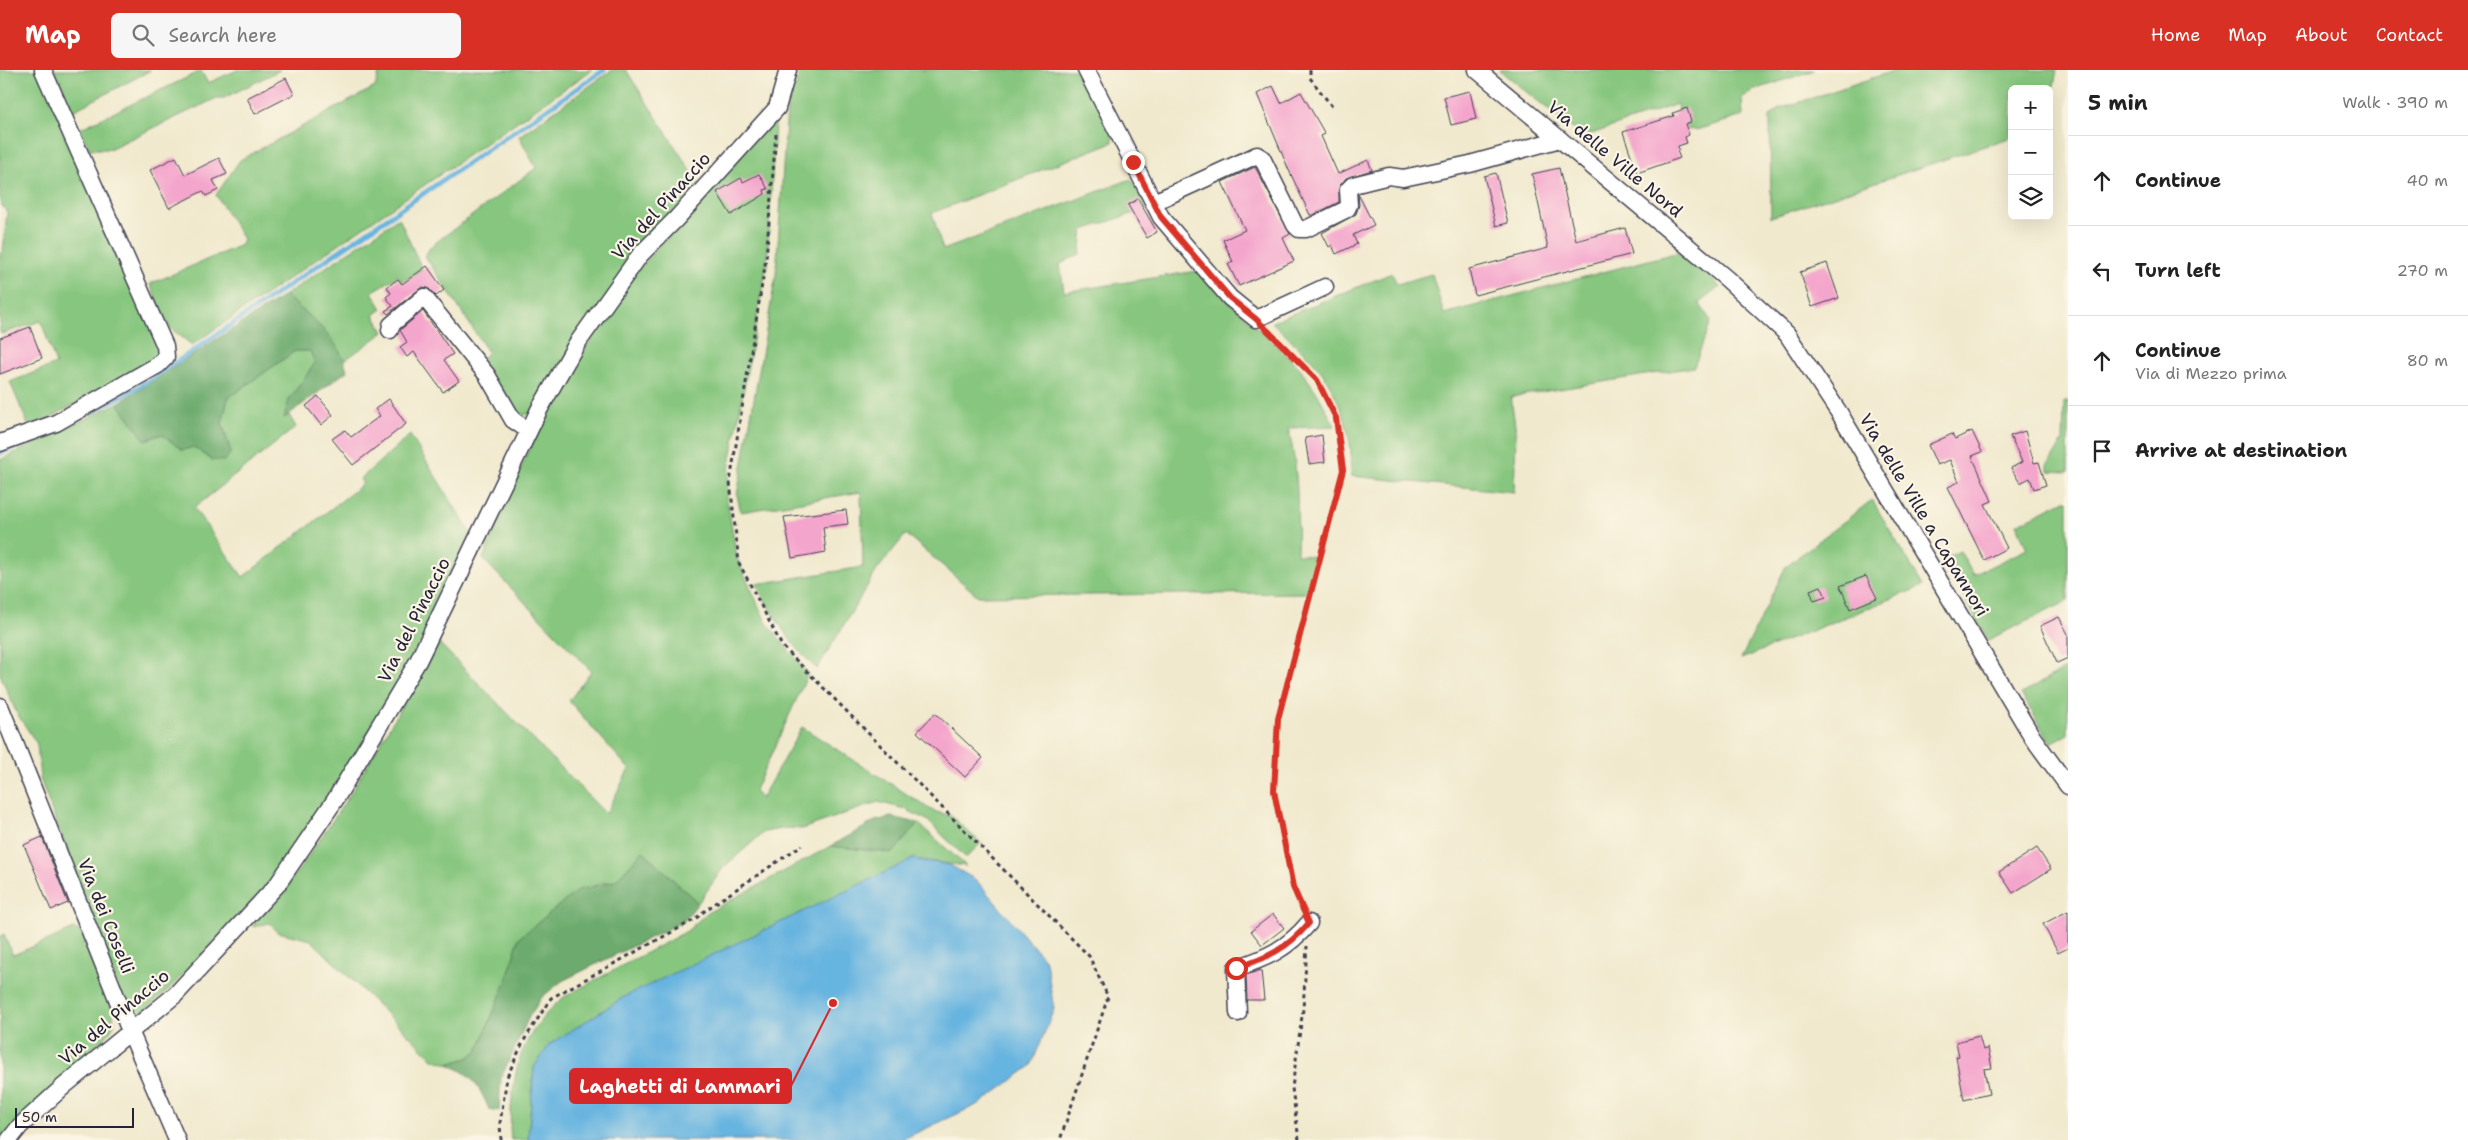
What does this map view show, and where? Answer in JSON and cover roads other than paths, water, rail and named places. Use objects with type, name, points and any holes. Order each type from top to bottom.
[{"type":"street","points":[[0,443],[56,423],[158,365],[166,357],[166,346],[43,70]]},
{"type":"street","name":"Via del Pinaccio","points":[[9,1140],[20,1126],[64,1086],[175,995],[277,885],[335,800],[418,661],[528,431],[576,346],[640,255],[676,219],[777,108],[788,70]]},
{"type":"street","points":[[1086,70],[1161,217],[1230,298],[1256,319],[1325,287]]},
{"type":"street","name":"Via delle Ville Nord","points":[[1477,70],[1727,279]]},
{"type":"street","points":[[1154,202],[1257,155],[1262,158],[1295,225],[1299,229],[1306,229],[1347,209],[1349,205],[1348,190],[1352,185],[1389,176],[1403,178],[1470,164],[1560,139]]},
{"type":"street","name":"Via delle Ville a Capannori","points":[[1727,279],[1787,334],[1840,414],[2033,738],[2068,786]]},
{"type":"street","points":[[390,330],[391,324],[424,297],[487,375],[514,420],[528,431]]},
{"type":"street","name":"Via dei Coselli","points":[[0,706],[130,1031],[178,1140]]},
{"type":"street","points":[[1238,1013],[1236,968],[1265,959],[1295,939],[1309,923]]},
{"type":"water","points":[[913,859],[950,865],[976,880],[1046,961],[1054,1009],[1031,1066],[981,1103],[901,1140],[528,1140],[534,1067],[550,1044],[624,997]]},
{"type":"waterway","points":[[91,412],[140,386],[181,359],[604,70]]},
{"type":"waterway","points":[[0,453],[34,439]]},
{"type":"place","name":"Laghetti di Lammari","points":[[833,1003]]}]
